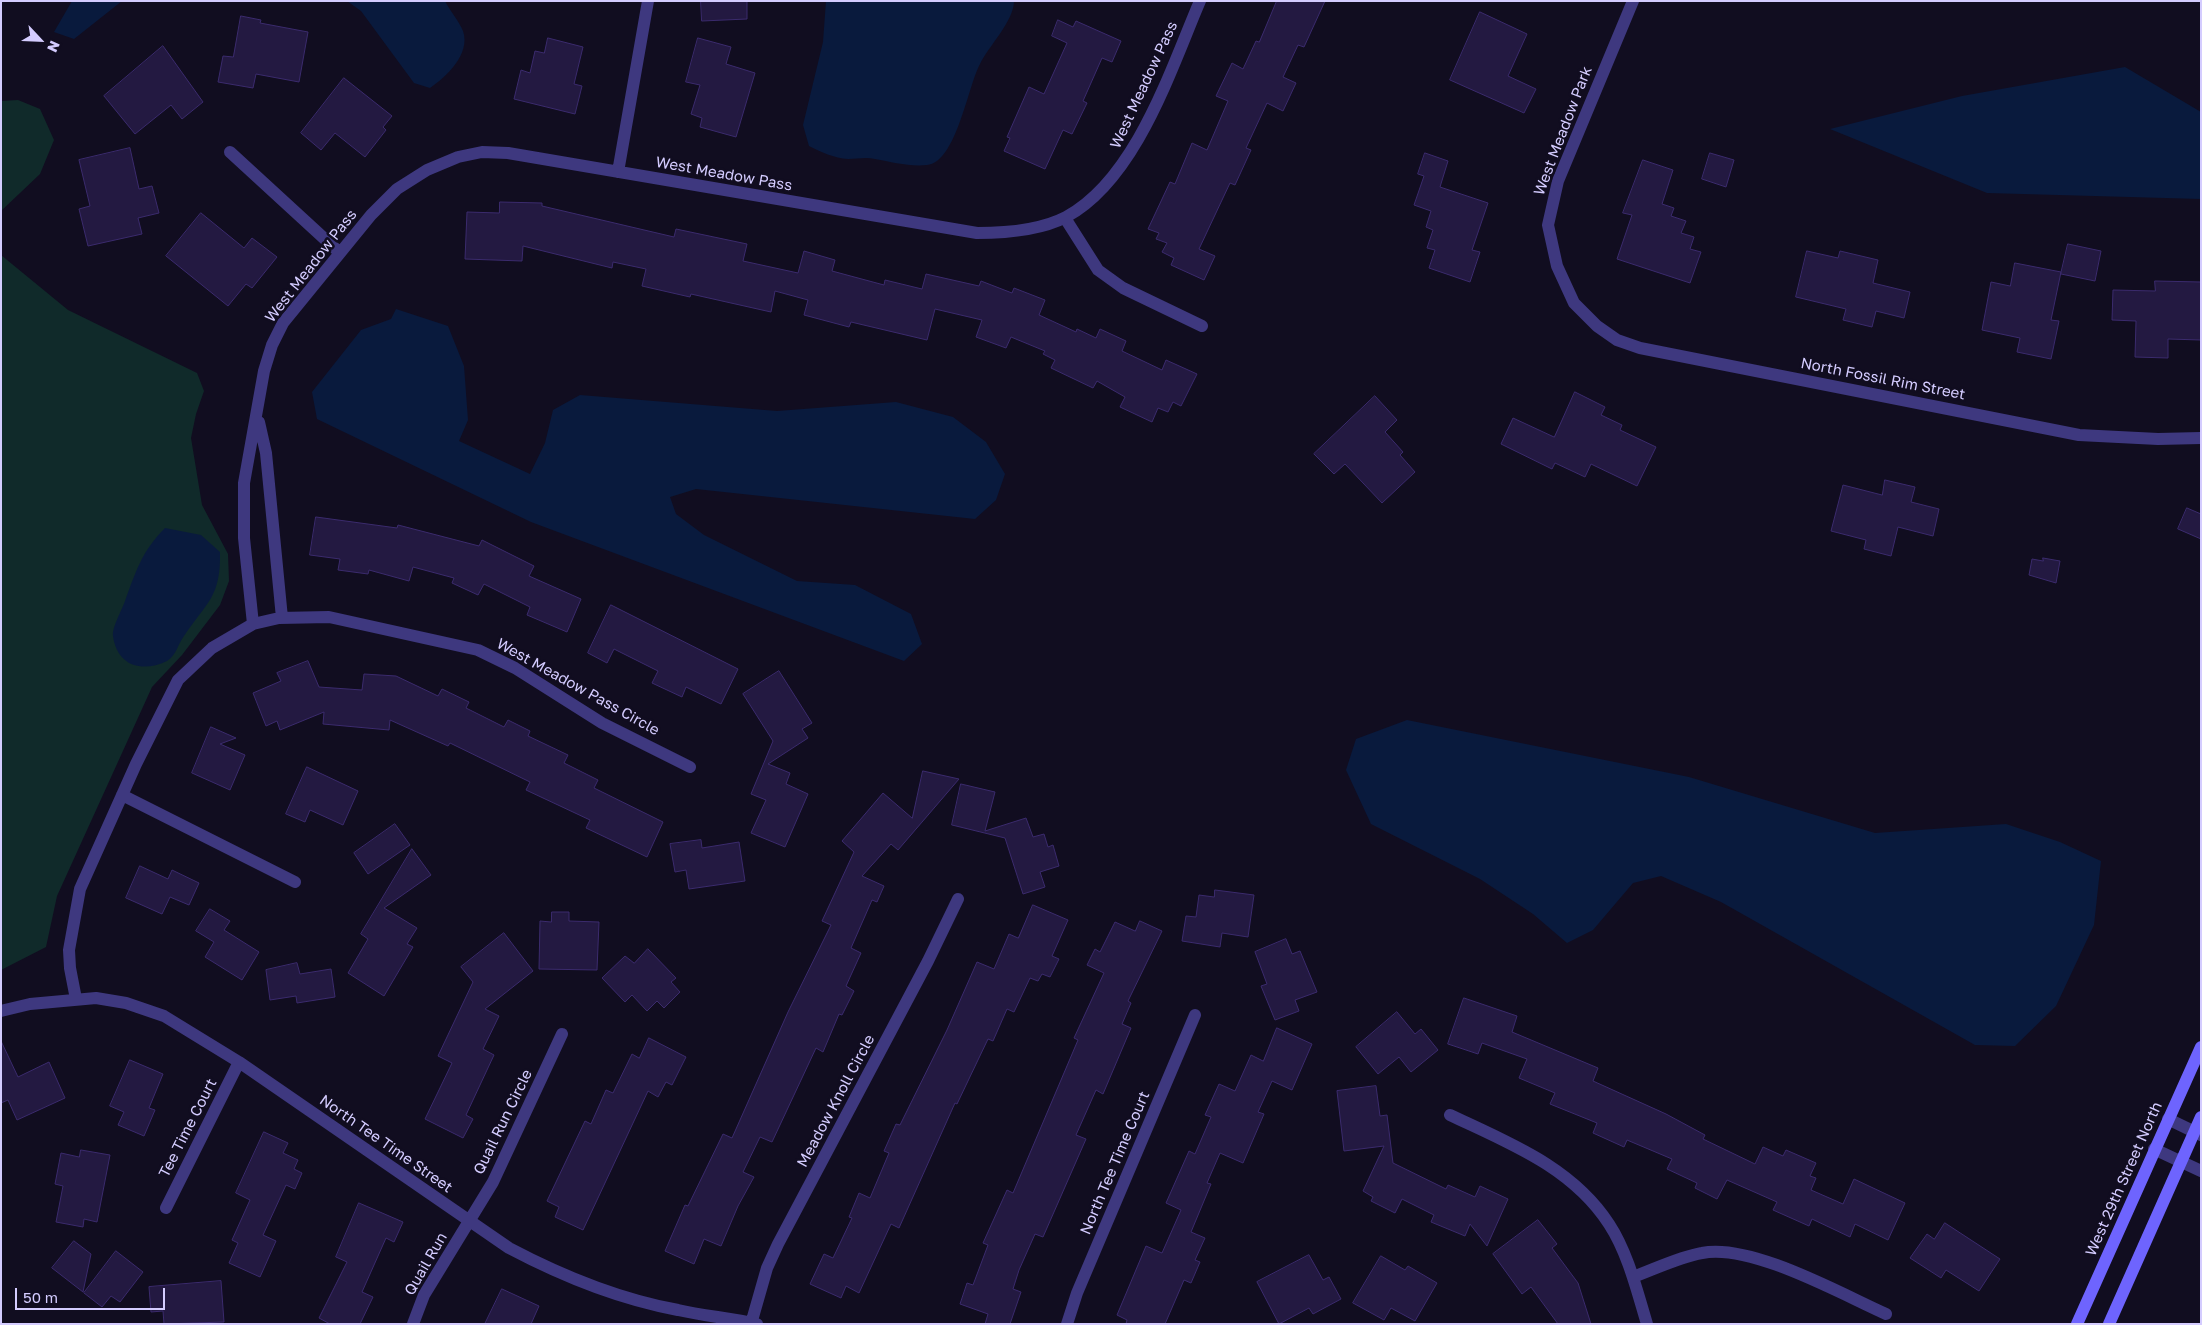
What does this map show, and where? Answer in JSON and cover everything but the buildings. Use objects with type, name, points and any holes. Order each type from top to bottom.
[{"type":"main road","name":"West 29th Street North","points":[[2077,1324],[2111,1252],[2154,1149],[2201,1047]]},
{"type":"main road","points":[[2109,1324],[2180,1163],[2197,1133],[2201,1116]]},
{"type":"street","points":[[618,172],[648,1]]},
{"type":"street","name":"West Meadow Pass","points":[[253,624],[244,538],[244,483],[258,417],[264,371],[272,345],[284,323],[371,215],[397,190],[427,170],[458,157],[482,152],[508,153],[976,233],[1013,233],[1065,218],[1088,202],[1126,160],[1145,126],[1200,1]]},
{"type":"street","name":"West Meadow Park","points":[[1574,303],[1557,266],[1548,225],[1551,205],[1558,181],[1633,1]]},
{"type":"street","points":[[230,152],[340,253]]},
{"type":"street","points":[[1065,218],[1098,270],[1123,288],[1202,326]]},
{"type":"street","name":"North Fossil Rim Street","points":[[1574,303],[1597,326],[1617,340],[1640,348],[2079,435],[2158,439],[2201,438]]},
{"type":"street","name":"West Meadow Pass","points":[[258,417],[266,453],[282,618]]},
{"type":"street","name":"West Meadow Pass Circle","points":[[76,999],[70,968],[69,950],[80,889],[122,795],[178,680],[212,648],[253,624],[282,618],[328,617],[478,650],[515,668],[602,723],[690,767]]},
{"type":"street","points":[[122,795],[295,882]]},
{"type":"street","name":"Meadow Knoll Circle","points":[[753,1323],[767,1268],[778,1244],[928,961],[958,899]]},
{"type":"street","name":"North Tee Time Street","points":[[1,1011],[30,1004],[96,998],[126,1003],[164,1016],[239,1062],[508,1248],[552,1271],[605,1291],[676,1310],[753,1323]]},
{"type":"street","name":"North Tee Time Court","points":[[1066,1324],[1077,1293],[1195,1016]]},
{"type":"street","name":"Quail Run Circle","points":[[469,1221],[493,1182],[562,1034]]},
{"type":"street","name":"Tee Time Court","points":[[166,1208],[239,1062]]},
{"type":"street","points":[[1450,1115],[1537,1157],[1560,1172],[1585,1194],[1609,1224],[1633,1277],[1647,1324]]},
{"type":"street","points":[[2168,1119],[2197,1133]]},
{"type":"street","points":[[2154,1149],[2180,1163],[2201,1171]]},
{"type":"street","name":"Quail Run","points":[[413,1324],[424,1295],[469,1221]]},
{"type":"street","points":[[1633,1277],[1702,1253],[1732,1252],[1776,1266],[1886,1314]]},
{"type":"green space","points":[[18,100],[40,109],[54,140],[40,174],[1,211],[1,101]]},
{"type":"green space","points":[[1,255],[68,310],[197,373],[204,391],[196,414],[191,438],[202,505],[228,554],[229,581],[220,605],[182,655],[152,687],[57,896],[46,947],[1,970]]},
{"type":"water","points":[[72,1],[122,1],[74,39],[54,32]]},
{"type":"water","points":[[347,1],[445,1],[463,31],[465,40],[456,64],[430,88],[414,83],[361,11]]},
{"type":"water","points":[[826,1],[1014,1],[1010,17],[984,57],[975,75],[953,138],[946,151],[937,161],[927,165],[914,165],[872,158],[848,159],[828,154],[809,146],[803,125],[823,42]]},
{"type":"water","points":[[2125,67],[2201,112],[2201,199],[1987,193],[1830,129],[1962,96]]},
{"type":"water","points":[[396,309],[448,326],[464,366],[468,420],[459,441],[530,474],[545,443],[553,410],[580,395],[777,411],[896,402],[953,417],[986,442],[1005,474],[996,500],[975,519],[696,489],[670,497],[676,514],[704,535],[797,581],[855,585],[911,614],[922,644],[904,661],[531,522],[317,419],[312,392],[361,330],[391,319]]},
{"type":"water","points":[[165,528],[201,535],[220,552],[218,579],[211,598],[184,636],[173,656],[158,665],[140,666],[125,660],[120,654],[115,646],[113,632],[140,562]]},
{"type":"water","points":[[1407,720],[1689,777],[1875,833],[2006,824],[2060,842],[2101,861],[2094,925],[2056,1006],[2015,1046],[1975,1045],[1721,902],[1661,876],[1633,883],[1593,930],[1567,943],[1533,914],[1480,879],[1371,824],[1346,770],[1356,739]]}]
